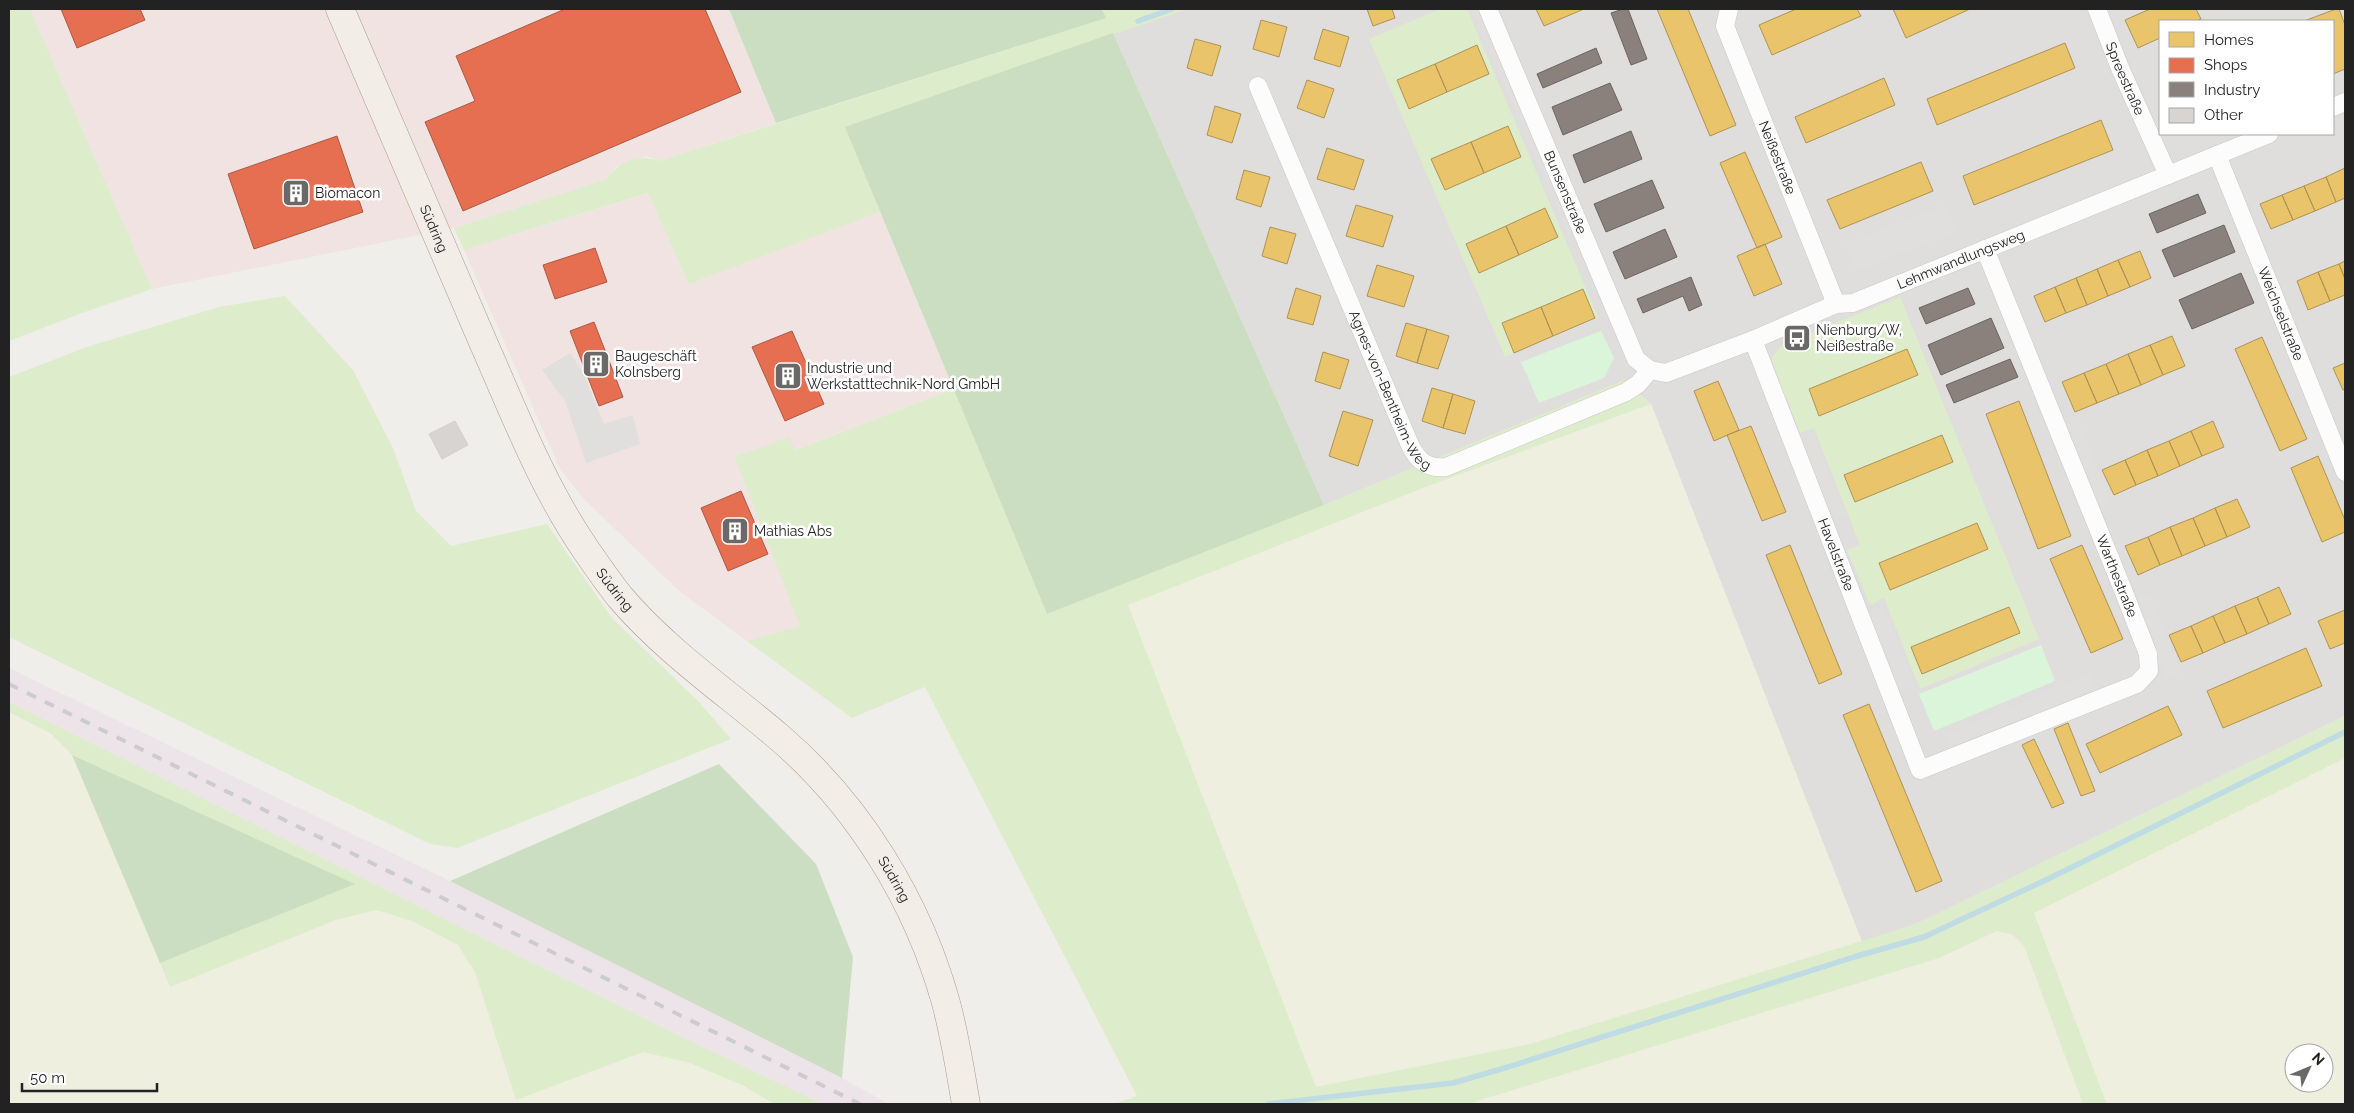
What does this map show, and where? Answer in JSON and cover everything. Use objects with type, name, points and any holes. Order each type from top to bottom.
[{"type":"main road","name":"Südring","points":[[340,9],[552,495],[584,548],[624,602],[664,642],[782,740],[825,782],[864,830],[899,886],[924,938],[945,1000],[965,1098]]},
{"type":"street","name":"Bunsenstraße","points":[[1488,9],[1636,359],[1650,370]]},
{"type":"street","name":"Neißestraße","points":[[1729,9],[1726,26],[1836,304]]},
{"type":"street","name":"Spreestraße","points":[[2097,9],[2120,68],[2168,175]]},
{"type":"street","name":"Agnes-von-Bentheim-Weg","points":[[1258,86],[1410,445],[1416,456],[1426,466],[1446,467],[1626,392],[1638,384],[1650,370]]},
{"type":"street","name":"Lehmwandlungsweg","points":[[1650,370],[1666,373],[1752,340],[1836,304],[1853,303],[2267,135]]},
{"type":"street","name":"Weichselstraße","points":[[2217,155],[2345,472]]},
{"type":"street","name":"Warthestraße","points":[[1920,770],[2137,684],[2149,671],[2148,654],[1985,249]]},
{"type":"street","name":"Havelstraße","points":[[1752,340],[1920,770]]},
{"type":"shaded area","points":[[30,9],[729,9],[776,123],[659,161],[646,156],[615,167],[607,179],[454,228],[152,289]]},
{"type":"shaded area","points":[[1187,9],[2345,9],[2345,716],[1916,924],[1862,942],[1651,404],[1624,381],[1324,505],[1113,33]]},
{"type":"shaded area","points":[[1471,9],[1479,9],[1575,233],[1569,236]]},
{"type":"shaded area","points":[[649,193],[689,284],[880,212],[954,389],[794,450],[789,438],[800,626],[747,641],[679,591],[583,498],[560,469],[464,250]]},
{"type":"shaded area","points":[[1945,205],[1956,232],[1856,271],[1845,244]]},
{"type":"shaded area","points":[[570,353],[583,372],[604,424],[633,415],[640,444],[586,463],[565,401],[542,370]]},
{"type":"shaded area","points":[[2077,420],[2110,500],[2095,506],[2063,426]]},
{"type":"shaded area","points":[[1814,436],[1845,515],[1830,521],[1799,442]]},
{"type":"shaded area","points":[[2149,593],[2181,673],[2166,679],[2134,599]]},
{"type":"shaded area","points":[[1884,606],[1914,685],[1899,691],[1868,612]]},
{"type":"shaded area","points":[[9,668],[450,881],[842,1078],[889,1104],[823,1104],[680,1036],[9,702]]},
{"type":"shaded area","points":[[2090,674],[2096,689],[1950,749],[1944,735]]},
{"type":"green space","points":[[9,9],[30,9],[152,289],[9,341]]},
{"type":"green space","points":[[729,9],[1102,9],[1106,18],[776,123]]},
{"type":"green space","points":[[1102,9],[1187,9],[846,127],[880,212],[689,284],[648,193],[464,250],[454,228],[607,179],[617,168],[630,161],[644,158],[659,161],[1106,18]]},
{"type":"green space","points":[[1440,9],[1467,9],[1598,317],[1595,318],[1583,290],[1502,323],[1514,353],[1505,357],[1369,39]]},
{"type":"green space","points":[[1113,33],[1324,505],[1047,614],[845,127]]},
{"type":"green space","points":[[285,296],[353,370],[393,448],[416,511],[451,546],[547,524],[612,618],[699,702],[731,739],[457,848],[430,844],[9,637],[9,377],[87,347],[219,307]]},
{"type":"green space","points":[[1900,297],[2039,639],[1920,689],[1884,598],[1870,605],[1847,550],[1860,545],[1814,428],[1800,433],[1772,362],[1772,357],[1783,344]]},
{"type":"green space","points":[[1601,331],[1614,358],[1604,378],[1539,403],[1521,362]]},
{"type":"green space","points":[[1624,380],[1651,404],[1423,488],[1128,605],[1316,1087],[1530,1044],[1916,924],[2345,716],[2345,758],[2034,913],[2107,1104],[2083,1104],[2024,946],[2013,935],[1997,931],[1939,958],[1468,1104],[1114,1104],[1137,1096],[925,687],[852,718],[747,641],[800,626],[735,457],[789,437],[795,450],[954,389],[1047,614],[1324,505]]},
{"type":"green space","points":[[1651,404],[1862,942],[1530,1044],[1316,1087],[1127,605],[1423,488]]},
{"type":"green space","points":[[2041,645],[2055,681],[1934,731],[1919,694]]},
{"type":"green space","points":[[9,702],[680,1036],[823,1104],[774,1104],[744,1086],[690,1063],[643,1052],[516,1100],[475,972],[458,945],[412,921],[376,910],[336,920],[170,987],[160,963],[354,884],[72,755],[50,733],[9,712]]},
{"type":"green space","points":[[9,712],[50,733],[72,755],[170,987],[336,920],[376,910],[412,921],[458,945],[475,972],[516,1099],[643,1052],[690,1063],[744,1086],[774,1104],[9,1104]]},
{"type":"green space","points":[[72,755],[355,884],[160,963]]},
{"type":"green space","points":[[2345,758],[2345,1104],[2107,1104],[2033,913]]},
{"type":"green space","points":[[719,764],[816,864],[853,957],[842,1078],[450,881]]},
{"type":"green space","points":[[1997,931],[2013,935],[2024,946],[2083,1104],[1468,1103],[1939,958]]},
{"type":"building: Homes","points":[[1367,9],[1392,9],[1395,18],[1373,26]]},
{"type":"building: Homes","points":[[1536,9],[1584,9],[1544,26]]},
{"type":"building: Homes","points":[[1657,9],[1688,9],[1736,125],[1710,136]]},
{"type":"building: Homes","points":[[1796,9],[1857,9],[1861,16],[1772,55],[1759,25]]},
{"type":"building: Homes","points":[[1893,9],[1970,9],[1906,38]]},
{"type":"building: Homes","points":[[2150,9],[2196,9],[2201,19],[2159,20],[2159,38],[2138,48],[2125,20]]},
{"type":"building: Homes","points":[[2339,9],[2345,25],[2345,69],[2334,74],[2334,20],[2307,20]]},
{"type":"building: Homes","points":[[1261,20],[1287,27],[1279,57],[1253,49]]},
{"type":"building: Homes","points":[[1323,29],[1349,37],[1340,67],[1314,59]]},
{"type":"building: Homes","points":[[1195,39],[1221,46],[1212,76],[1187,68]]},
{"type":"building: Homes","points":[[2065,43],[2075,68],[1937,125],[1927,99]]},
{"type":"building: Homes","points":[[1477,45],[1489,74],[1447,92],[1435,64]]},
{"type":"building: Homes","points":[[1435,64],[1447,92],[1409,109],[1397,80]]},
{"type":"building: Homes","points":[[1884,78],[1895,105],[1806,143],[1795,117]]},
{"type":"building: Homes","points":[[1307,80],[1334,89],[1324,118],[1297,108]]},
{"type":"building: Homes","points":[[1215,106],[1241,114],[1232,143],[1207,135]]},
{"type":"building: Homes","points":[[2101,120],[2113,150],[1974,205],[1963,176]]},
{"type":"building: Homes","points":[[1508,126],[1521,157],[1484,173],[1471,142]]},
{"type":"building: Homes","points":[[1471,142],[1484,173],[1445,190],[1431,159]]},
{"type":"building: Homes","points":[[1327,148],[1364,160],[1354,190],[1317,179]]},
{"type":"building: Homes","points":[[1745,152],[1782,237],[1757,248],[1720,163]]},
{"type":"building: Homes","points":[[1921,162],[1933,191],[1840,229],[1827,200]]},
{"type":"building: Homes","points":[[2345,168],[2345,198],[2336,202],[2326,177]]},
{"type":"building: Homes","points":[[1244,170],[1270,177],[1261,207],[1236,199]]},
{"type":"building: Homes","points":[[2326,177],[2336,202],[2315,211],[2304,186]]},
{"type":"building: Homes","points":[[2304,186],[2315,211],[2293,220],[2282,195]]},
{"type":"building: Homes","points":[[2282,195],[2293,220],[2271,229],[2260,204]]},
{"type":"building: Homes","points":[[1356,205],[1393,216],[1383,247],[1346,236]]},
{"type":"building: Homes","points":[[1545,208],[1558,237],[1519,255],[1506,226]]},
{"type":"building: Homes","points":[[1506,226],[1519,255],[1479,273],[1466,244]]},
{"type":"building: Homes","points":[[1270,227],[1296,234],[1287,264],[1262,256]]},
{"type":"building: Homes","points":[[1765,244],[1782,284],[1754,296],[1737,256]]},
{"type":"building: Homes","points":[[2140,251],[2151,278],[2130,287],[2118,260]]},
{"type":"building: Homes","points":[[2118,260],[2130,287],[2108,296],[2097,269]]},
{"type":"building: Homes","points":[[2345,261],[2345,279],[2339,264]]},
{"type":"building: Homes","points":[[2339,264],[2345,279],[2345,295],[2330,301],[2318,272]]},
{"type":"building: Homes","points":[[1377,265],[1414,276],[1404,307],[1367,296]]},
{"type":"building: Homes","points":[[2097,269],[2108,296],[2087,305],[2076,278]]},
{"type":"building: Homes","points":[[2318,272],[2330,301],[2308,310],[2297,281]]},
{"type":"building: Homes","points":[[2076,278],[2087,305],[2066,313],[2055,287]]},
{"type":"building: Homes","points":[[2055,287],[2066,313],[2045,322],[2034,296]]},
{"type":"building: Homes","points":[[1296,288],[1321,296],[1313,325],[1287,318]]},
{"type":"building: Homes","points":[[1583,289],[1595,318],[1553,336],[1541,307]]},
{"type":"building: Homes","points":[[1541,307],[1553,336],[1514,353],[1502,323]]},
{"type":"building: Homes","points":[[1406,323],[1427,329],[1417,363],[1396,356]]},
{"type":"building: Homes","points":[[1427,329],[1449,336],[1438,369],[1417,363]]},
{"type":"building: Homes","points":[[2172,336],[2185,366],[2163,375],[2150,345]]},
{"type":"building: Homes","points":[[2262,337],[2307,439],[2280,451],[2235,349]]},
{"type":"building: Homes","points":[[2150,345],[2163,375],[2141,385],[2128,354]]},
{"type":"building: Homes","points":[[1907,349],[1918,375],[1819,416],[1809,389]]},
{"type":"building: Homes","points":[[1323,352],[1349,360],[1340,389],[1315,381]]},
{"type":"building: Homes","points":[[2128,354],[2141,385],[2119,394],[2106,364]]},
{"type":"building: Homes","points":[[2345,363],[2345,389],[2343,390],[2333,368]]},
{"type":"building: Homes","points":[[2106,364],[2119,394],[2097,403],[2084,373]]},
{"type":"building: Homes","points":[[2084,373],[2097,403],[2075,412],[2062,382]]},
{"type":"building: Homes","points":[[1718,381],[1739,430],[1714,441],[1694,391]]},
{"type":"building: Homes","points":[[1432,388],[1453,394],[1443,428],[1422,421]]},
{"type":"building: Homes","points":[[1453,394],[1475,401],[1465,434],[1443,428]]},
{"type":"building: Homes","points":[[2019,401],[2071,536],[2038,549],[1986,414]]},
{"type":"building: Homes","points":[[1343,411],[1373,420],[1358,466],[1329,456]]},
{"type":"building: Homes","points":[[2213,421],[2224,447],[2202,456],[2191,431]]},
{"type":"building: Homes","points":[[1751,426],[1786,512],[1762,521],[1727,435]]},
{"type":"building: Homes","points":[[2191,431],[2202,456],[2180,466],[2169,441]]},
{"type":"building: Homes","points":[[1942,435],[1953,462],[1855,502],[1844,475]]},
{"type":"building: Homes","points":[[2169,441],[2180,466],[2158,476],[2147,450]]},
{"type":"building: Homes","points":[[2147,450],[2158,476],[2136,485],[2125,460]]},
{"type":"building: Homes","points":[[2318,456],[2345,520],[2345,532],[2322,542],[2291,468]]},
{"type":"building: Homes","points":[[2125,460],[2136,485],[2114,495],[2102,470]]},
{"type":"building: Homes","points":[[2237,499],[2250,527],[2227,537],[2215,508]]},
{"type":"building: Homes","points":[[2215,508],[2227,537],[2205,546],[2193,518]]},
{"type":"building: Homes","points":[[2193,518],[2205,546],[2182,556],[2170,527]]},
{"type":"building: Homes","points":[[1977,523],[1988,549],[1890,590],[1879,563]]},
{"type":"building: Homes","points":[[2170,527],[2182,556],[2160,565],[2148,537]]},
{"type":"building: Homes","points":[[2148,537],[2160,565],[2138,575],[2125,546]]},
{"type":"building: Homes","points":[[1790,545],[1842,674],[1819,684],[1766,555]]},
{"type":"building: Homes","points":[[2082,545],[2123,639],[2091,653],[2050,559]]},
{"type":"building: Homes","points":[[2279,587],[2291,614],[2269,624],[2257,597]]},
{"type":"building: Homes","points":[[2257,597],[2269,624],[2247,634],[2235,606]]},
{"type":"building: Homes","points":[[2235,606],[2247,634],[2225,643],[2213,616]]},
{"type":"building: Homes","points":[[2009,607],[2020,633],[1922,674],[1911,647]]},
{"type":"building: Homes","points":[[2345,610],[2345,643],[2330,649],[2318,621]]},
{"type":"building: Homes","points":[[2213,616],[2225,643],[2203,653],[2191,626]]},
{"type":"building: Homes","points":[[2191,626],[2203,653],[2181,662],[2169,635]]},
{"type":"building: Homes","points":[[2306,648],[2322,686],[2223,728],[2207,691]]},
{"type":"building: Homes","points":[[1869,704],[1942,881],[1916,892],[1843,715]]},
{"type":"building: Homes","points":[[2168,706],[2182,735],[2100,773],[2086,744]]},
{"type":"building: Homes","points":[[2068,723],[2095,791],[2081,796],[2054,729]]},
{"type":"building: Homes","points":[[2034,739],[2064,803],[2052,808],[2022,745]]},
{"type":"building: Shops","points":[[61,9],[140,9],[145,20],[77,48]]},
{"type":"building: Shops","points":[[565,9],[705,9],[741,92],[463,211],[425,122],[475,101],[456,56]]},
{"type":"building: Shops","name":"Biomacon","points":[[337,136],[363,212],[254,249],[228,174]]},
{"type":"building: Shops","points":[[595,248],[607,282],[555,299],[543,265]]},
{"type":"building: Shops","name":"Baugeschäft Kolnsberg","points":[[594,322],[623,397],[599,406],[570,331]]},
{"type":"building: Shops","name":"Industrie und Werkstatttechnik-Nord GmbH","points":[[792,331],[824,404],[785,421],[752,347]]},
{"type":"building: Shops","name":"Mathias Abs","points":[[741,491],[768,554],[728,571],[701,508]]},
{"type":"building: Industry","points":[[1628,9],[1647,59],[1631,65],[1611,13]]},
{"type":"building: Industry","points":[[1596,48],[1602,63],[1543,88],[1537,74]]},
{"type":"building: Industry","points":[[1610,83],[1622,110],[1563,135],[1552,107]]},
{"type":"building: Industry","points":[[1631,131],[1642,159],[1584,183],[1573,155]]},
{"type":"building: Industry","points":[[1652,180],[1664,208],[1606,232],[1594,204]]},
{"type":"building: Industry","points":[[2198,194],[2206,213],[2157,233],[2149,214]]},
{"type":"building: Industry","points":[[2224,225],[2235,252],[2174,277],[2162,250]]},
{"type":"building: Industry","points":[[1665,229],[1677,257],[1625,279],[1613,252]]},
{"type":"building: Industry","points":[[2241,273],[2254,303],[2192,329],[2179,300]]},
{"type":"building: Industry","points":[[1691,277],[1702,305],[1689,311],[1683,296],[1643,313],[1637,299]]},
{"type":"building: Industry","points":[[1968,288],[1975,304],[1926,324],[1919,308]]},
{"type":"building: Industry","points":[[1991,318],[2004,348],[1941,375],[1928,345]]},
{"type":"building: Industry","points":[[2010,359],[2018,377],[1954,403],[1946,385]]},
{"type":"building: Other","points":[[455,421],[468,445],[442,459],[429,434]]},
{"type":"waterway","points":[[1138,21],[1172,9]]},
{"type":"waterway","points":[[1268,1104],[1453,1083],[1854,957],[1924,937],[2050,878],[2345,732]]},
{"type":"railway","points":[[9,684],[860,1104]]},
{"type":"place","name":"Biomacon","points":[[296,193]]},
{"type":"place","name":"Nienburg/W, Neißestraße","points":[[1797,338]]},
{"type":"place","name":"Baugeschäft Kolnsberg","points":[[596,364]]},
{"type":"place","name":"Industrie und Werkstatttechnik-Nord GmbH","points":[[788,376]]},
{"type":"place","name":"Mathias Abs","points":[[735,531]]}]
